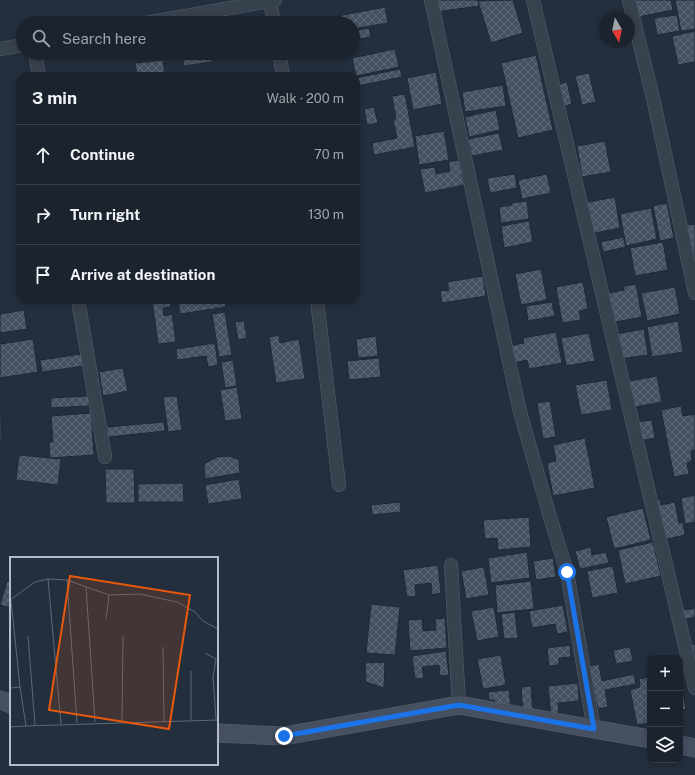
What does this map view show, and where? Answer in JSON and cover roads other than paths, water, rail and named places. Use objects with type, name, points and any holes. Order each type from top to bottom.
[{"type":"street","points":[[185,16],[273,0],[274,16]]},
{"type":"street","points":[[431,0],[520,412],[567,572],[594,729]]},
{"type":"street","points":[[533,0],[695,688]]},
{"type":"street","points":[[629,0],[653,98],[695,293]]},
{"type":"street","points":[[0,49],[16,46]]},
{"type":"street","points":[[37,60],[38,72]]},
{"type":"street","points":[[280,60],[282,72]]},
{"type":"street","points":[[79,304],[105,457]]},
{"type":"street","points":[[317,304],[339,485]]},
{"type":"street","points":[[451,564],[459,705]]},
{"type":"street","points":[[0,700],[10,704]]},
{"type":"street","points":[[218,733],[284,736],[459,705],[647,738]]},
{"type":"street","points":[[683,746],[695,748]]}]
